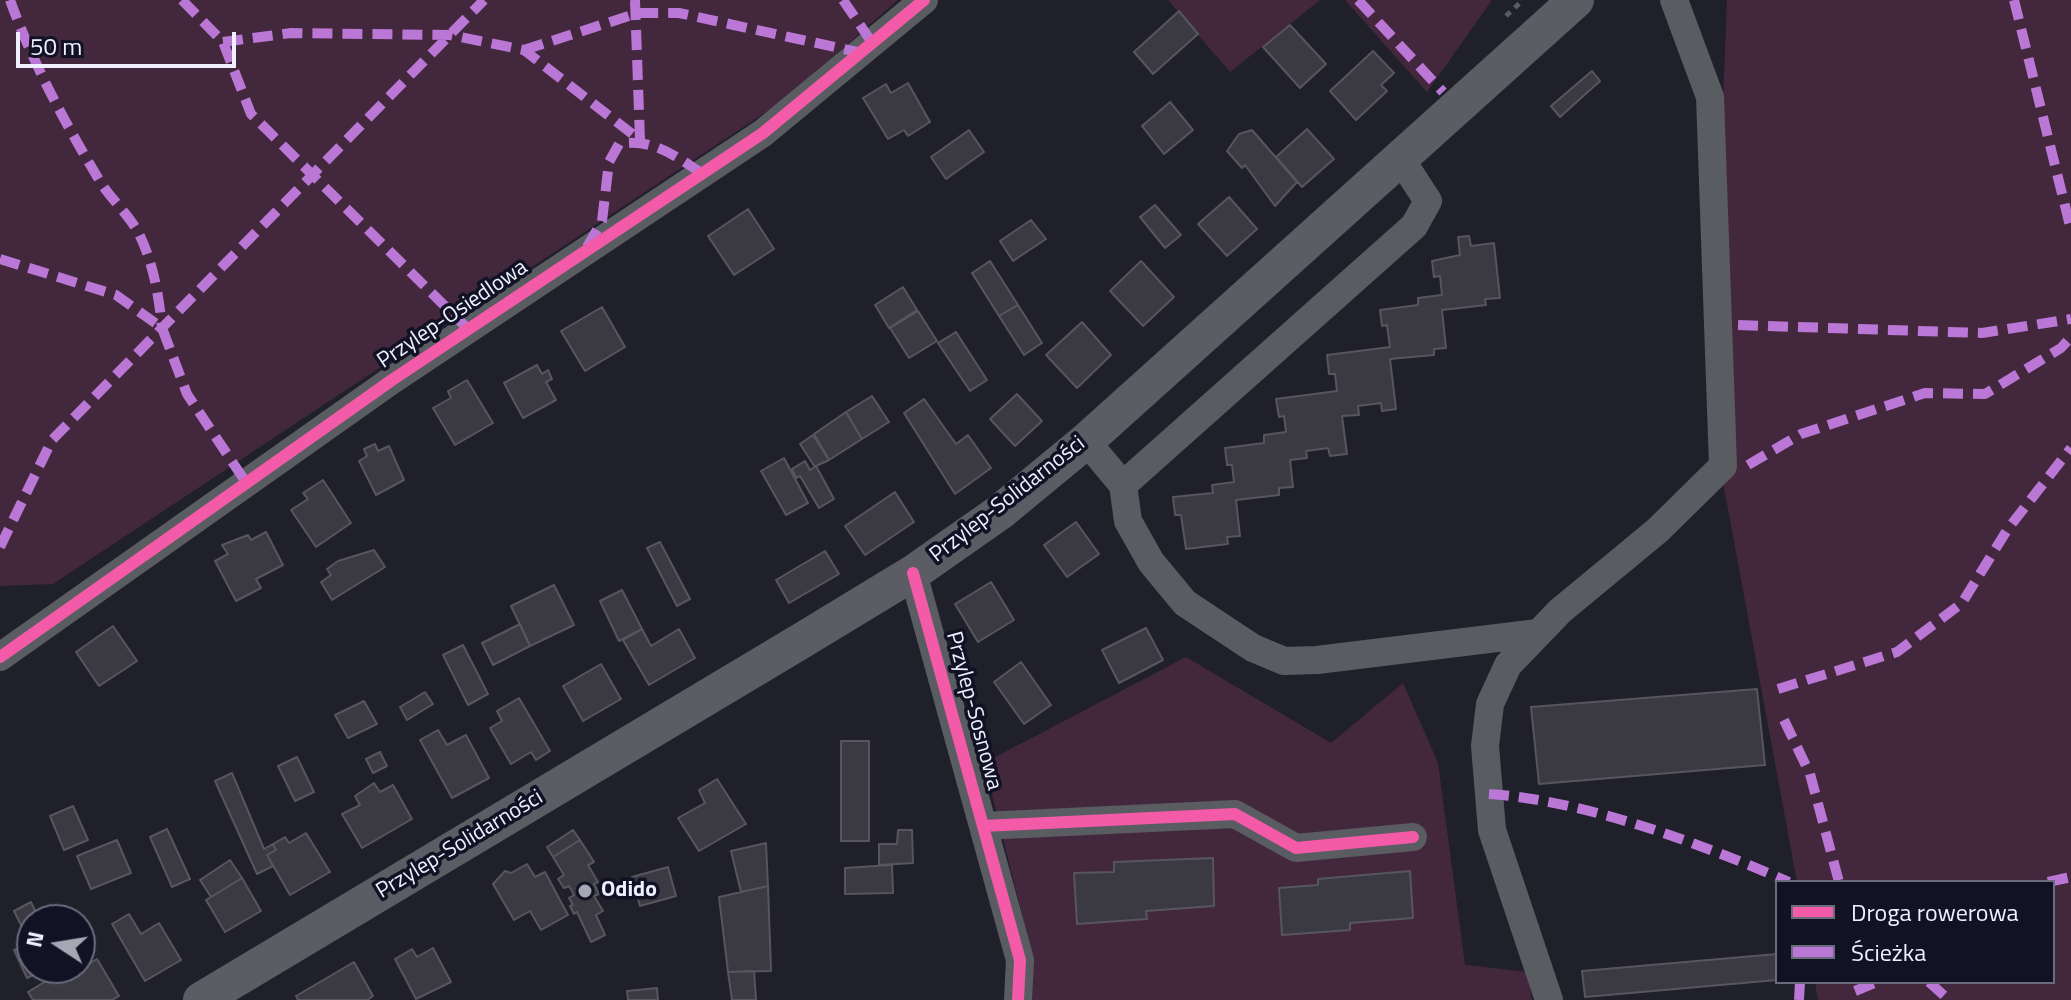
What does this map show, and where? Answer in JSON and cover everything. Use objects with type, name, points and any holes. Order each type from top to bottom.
[{"type":"main road","name":"Przylep-Solidarności","points":[[201,1000],[913,573],[1000,512],[1086,441],[1576,0]]},
{"type":"street","name":"Przylep-Osiedlowa","points":[[0,657],[392,380],[763,133],[924,0]]},
{"type":"street","points":[[1549,1000],[1492,830],[1485,746],[1490,704],[1508,665],[1538,633],[1658,530],[1723,466],[1710,97],[1674,0]]},
{"type":"street","points":[[1123,485],[1414,226],[1428,201],[1400,158]]},
{"type":"street","points":[[1086,441],[1123,485],[1128,521],[1151,562],[1185,603],[1253,648],[1284,661],[1538,633]]},
{"type":"street","name":"Przylep-Sosnowa","points":[[913,573],[1020,960],[1018,1000]]},
{"type":"street","points":[[983,826],[1235,814],[1296,848],[1413,837]]},
{"type":"shaded area","points":[[0,0],[898,0],[781,102],[53,584],[0,586]]},
{"type":"shaded area","points":[[1168,0],[1320,0],[1230,72]]},
{"type":"shaded area","points":[[1345,0],[1492,0],[1427,92]]},
{"type":"shaded area","points":[[1727,0],[2071,0],[2071,1000],[1818,1000],[1815,984],[2055,984],[2055,880],[1797,880],[1711,417]]},
{"type":"shaded area","points":[[1186,657],[1331,743],[1403,683],[1438,763],[1465,965],[1528,972],[1532,1000],[1029,1000],[1026,930],[984,763]]},
{"type":"building","points":[[1179,11],[1198,34],[1153,74],[1134,52]]},
{"type":"building","points":[[1290,25],[1326,64],[1300,88],[1263,47]]},
{"type":"building","points":[[1373,51],[1394,73],[1381,85],[1387,91],[1356,120],[1330,91]]},
{"type":"building","points":[[1592,71],[1600,81],[1560,117],[1551,106]]},
{"type":"building","points":[[908,83],[930,122],[908,136],[904,130],[888,139],[863,98],[886,84],[891,93]]},
{"type":"building","points":[[1170,102],[1193,130],[1164,154],[1142,126]]},
{"type":"building","points":[[1307,129],[1334,159],[1302,187],[1276,157]]},
{"type":"building","points":[[969,130],[984,152],[946,179],[931,157]]},
{"type":"building","points":[[1252,130],[1297,182],[1275,206],[1245,165],[1242,168],[1227,151],[1239,134]]},
{"type":"building","points":[[1229,197],[1257,229],[1227,256],[1198,224]]},
{"type":"building","points":[[1155,205],[1181,235],[1165,248],[1140,217]]},
{"type":"building","points":[[748,209],[774,249],[734,275],[708,236]]},
{"type":"building","points":[[1031,220],[1046,239],[1013,261],[1000,241]]},
{"type":"building","points":[[1469,236],[1471,246],[1494,243],[1500,298],[1485,299],[1486,305],[1442,310],[1446,348],[1434,349],[1434,355],[1390,359],[1396,409],[1382,411],[1381,403],[1358,406],[1359,415],[1342,416],[1347,454],[1330,456],[1328,448],[1306,451],[1307,458],[1290,460],[1293,487],[1279,488],[1279,495],[1236,500],[1240,536],[1227,537],[1228,544],[1186,549],[1181,515],[1175,515],[1173,497],[1213,493],[1212,485],[1234,482],[1232,465],[1227,465],[1225,448],[1264,443],[1264,435],[1286,432],[1284,416],[1279,417],[1276,399],[1337,391],[1335,374],[1329,374],[1327,355],[1390,347],[1387,325],[1382,326],[1380,310],[1418,305],[1418,298],[1442,295],[1440,276],[1434,277],[1432,261],[1460,255],[1458,237]]},
{"type":"building","points":[[990,261],[1018,305],[999,316],[972,273]]},
{"type":"building","points":[[1141,261],[1174,297],[1143,326],[1110,291]]},
{"type":"building","points":[[903,287],[917,310],[889,328],[875,305]]},
{"type":"building","points":[[1018,305],[1042,343],[1024,355],[999,316]]},
{"type":"building","points":[[602,307],[625,347],[585,371],[561,331]]},
{"type":"building","points":[[918,311],[937,341],[909,358],[890,328]]},
{"type":"building","points":[[1082,322],[1111,355],[1077,388],[1046,355]]},
{"type":"building","points":[[956,332],[987,380],[970,391],[938,343]]},
{"type":"building","points":[[537,365],[542,374],[548,370],[552,379],[546,382],[556,400],[523,418],[504,383]]},
{"type":"building","points":[[467,380],[493,423],[455,445],[433,408],[451,398],[448,391]]},
{"type":"building","points":[[1017,394],[1042,421],[1015,446],[990,419]]},
{"type":"building","points":[[872,396],[889,422],[862,439],[846,412]]},
{"type":"building","points":[[924,399],[956,444],[968,435],[991,468],[955,494],[904,413]]},
{"type":"building","points":[[846,412],[862,439],[829,460],[814,434]]},
{"type":"building","points":[[813,435],[829,460],[816,466],[834,499],[819,508],[800,476],[796,478],[792,469],[805,461],[810,470],[815,467],[800,444]]},
{"type":"building","points":[[375,444],[378,451],[389,446],[404,480],[376,495],[359,461],[367,456],[364,449]]},
{"type":"building","points":[[784,458],[808,503],[786,515],[761,471]]},
{"type":"building","points":[[323,480],[351,523],[316,547],[291,510],[308,499],[303,493]]},
{"type":"building","points":[[895,492],[914,522],[865,555],[845,526]]},
{"type":"building","points":[[1076,522],[1099,554],[1067,577],[1044,545]]},
{"type":"building","points":[[266,532],[283,565],[256,579],[261,588],[236,601],[215,561],[228,554],[222,545],[248,535],[251,540]]},
{"type":"building","points":[[660,542],[690,599],[677,606],[647,548]]},
{"type":"building","points":[[374,550],[385,567],[332,600],[321,582],[331,575],[327,569],[338,561]]},
{"type":"building","points":[[825,551],[839,574],[789,603],[776,580]]},
{"type":"building","points":[[991,582],[1014,620],[978,642],[955,604]]},
{"type":"building","points":[[554,585],[574,625],[530,646],[511,606]]},
{"type":"building","points":[[622,590],[642,629],[619,641],[600,601]]},
{"type":"building","points":[[520,624],[530,646],[493,665],[482,643]]},
{"type":"building","points":[[113,626],[137,661],[99,686],[76,652]]},
{"type":"building","points":[[1146,628],[1163,660],[1119,683],[1102,650]]},
{"type":"building","points":[[642,629],[651,646],[679,629],[695,658],[649,685],[623,640]]},
{"type":"building","points":[[463,645],[488,694],[468,705],[443,655]]},
{"type":"building","points":[[1021,662],[1051,705],[1024,724],[994,682]]},
{"type":"building","points":[[601,664],[621,699],[583,721],[563,686]]},
{"type":"building","points":[[1757,689],[1765,765],[1539,784],[1531,707]]},
{"type":"building","points":[[425,692],[433,704],[407,720],[400,707]]},
{"type":"building","points":[[519,698],[550,751],[536,760],[531,752],[511,764],[490,728],[502,721],[497,711]]},
{"type":"building","points":[[364,701],[377,724],[348,738],[335,715]]},
{"type":"building","points":[[438,730],[447,745],[466,735],[489,778],[452,798],[420,740]]},
{"type":"building","points":[[841,741],[869,741],[869,841],[841,841]]},
{"type":"building","points":[[380,752],[387,766],[373,773],[366,759]]},
{"type":"building","points":[[297,757],[314,792],[295,801],[278,766]]},
{"type":"building","points":[[232,773],[264,849],[273,844],[276,850],[267,855],[273,866],[257,874],[215,781]]},
{"type":"building","points":[[717,779],[746,824],[699,851],[678,818],[705,803],[699,790]]},
{"type":"building","points":[[374,783],[380,792],[393,785],[412,819],[362,848],[342,814],[360,805],[355,796]]},
{"type":"building","points":[[73,806],[88,840],[64,850],[50,816]]},
{"type":"building","points":[[167,829],[190,879],[172,887],[150,837]]},
{"type":"building","points":[[573,830],[580,840],[553,857],[547,847]]},
{"type":"building","points":[[898,830],[912,830],[913,863],[879,865],[879,844],[897,844]]},
{"type":"building","points":[[306,833],[330,872],[290,895],[267,855],[276,850],[273,844],[285,837],[289,843]]},
{"type":"building","points":[[117,840],[131,873],[91,889],[77,856]]},
{"type":"building","name":"Odido","points":[[580,840],[594,862],[588,865],[598,882],[594,884],[599,894],[594,896],[603,911],[596,915],[605,935],[591,942],[577,912],[574,914],[570,906],[573,905],[569,898],[574,895],[569,886],[564,888],[558,879],[564,875],[553,857]]},
{"type":"building","points":[[766,843],[768,886],[741,892],[731,851]]},
{"type":"building","points":[[1213,858],[1214,906],[1146,911],[1147,919],[1077,924],[1074,873],[1114,872],[1114,862]]},
{"type":"building","points":[[230,860],[242,878],[211,897],[200,880]]},
{"type":"building","points":[[527,864],[535,877],[545,872],[568,915],[541,930],[530,911],[514,920],[493,884],[505,871],[511,873]]},
{"type":"building","points":[[892,865],[893,893],[845,894],[845,868]]},
{"type":"building","points":[[668,867],[676,896],[640,906],[632,877]]},
{"type":"building","points":[[1410,871],[1413,918],[1350,923],[1350,930],[1282,935],[1279,888],[1318,885],[1318,879]]},
{"type":"building","points":[[242,878],[261,911],[225,932],[206,900]]},
{"type":"building","points":[[768,886],[771,971],[728,972],[719,897]]},
{"type":"building","points":[[129,914],[141,934],[159,923],[181,960],[145,981],[112,924]]},
{"type":"building","points":[[433,948],[451,982],[416,999],[395,959],[412,949],[417,957]]},
{"type":"building","points":[[1775,954],[1775,980],[1585,997],[1582,971]]},
{"type":"building","points":[[96,960],[119,996],[112,1000],[33,1000],[28,992],[41,984],[96,984]]},
{"type":"building","points":[[354,962],[373,996],[367,1000],[298,1000],[296,996]]},
{"type":"building","points":[[754,971],[756,1000],[732,1000],[728,972]]},
{"type":"building","points":[[657,988],[658,1000],[628,1000],[627,991]]},
{"type":"marked path","points":[[10,0],[63,116],[101,183],[134,225],[143,243],[154,279],[162,328]]},
{"type":"marked path","points":[[182,0],[223,42],[251,114],[468,329]]},
{"type":"marked path","points":[[0,547],[52,440],[484,0]]},
{"type":"marked path","points":[[635,0],[640,140]]},
{"type":"marked path","points":[[843,0],[873,44]]},
{"type":"marked path","points":[[1358,0],[1443,92]]},
{"type":"marked path","points":[[2014,0],[2071,230]]},
{"type":"marked path","points":[[524,50],[638,13],[679,13],[862,53]]},
{"type":"marked path","points":[[223,42],[291,33],[450,35],[524,50],[640,140]]},
{"type":"marked path","points":[[587,247],[602,221],[609,162],[619,144],[653,146],[703,174]]},
{"type":"marked path","points":[[0,259],[116,295],[162,328],[187,394],[247,484]]},
{"type":"marked path","points":[[1738,325],[1982,333],[2071,319]]},
{"type":"marked path","points":[[1748,465],[1801,434],[1925,393],[1985,394],[2061,348],[2071,337]]},
{"type":"marked path","points":[[1778,689],[1897,652],[1962,603],[2007,530],[2071,448]]},
{"type":"marked path","points":[[1784,720],[1810,774],[1838,880]]},
{"type":"marked path","points":[[1489,794],[1526,798],[1603,814],[1681,839],[1784,880]]},
{"type":"marked path","points":[[2055,880],[2071,877]]},
{"type":"marked path","points":[[1799,1000],[1800,984]]},
{"type":"marked path","points":[[1855,991],[1872,984]]},
{"type":"marked path","points":[[1931,984],[1949,1000]]},
{"type":"cycle path","points":[[0,657],[392,380],[763,133],[924,0]]},
{"type":"cycle path","points":[[913,573],[1020,960],[1018,1000]]},
{"type":"cycle path","points":[[983,826],[1235,814],[1296,848],[1413,837]]},
{"type":"place","name":"Odido","points":[[585,891]]}]
